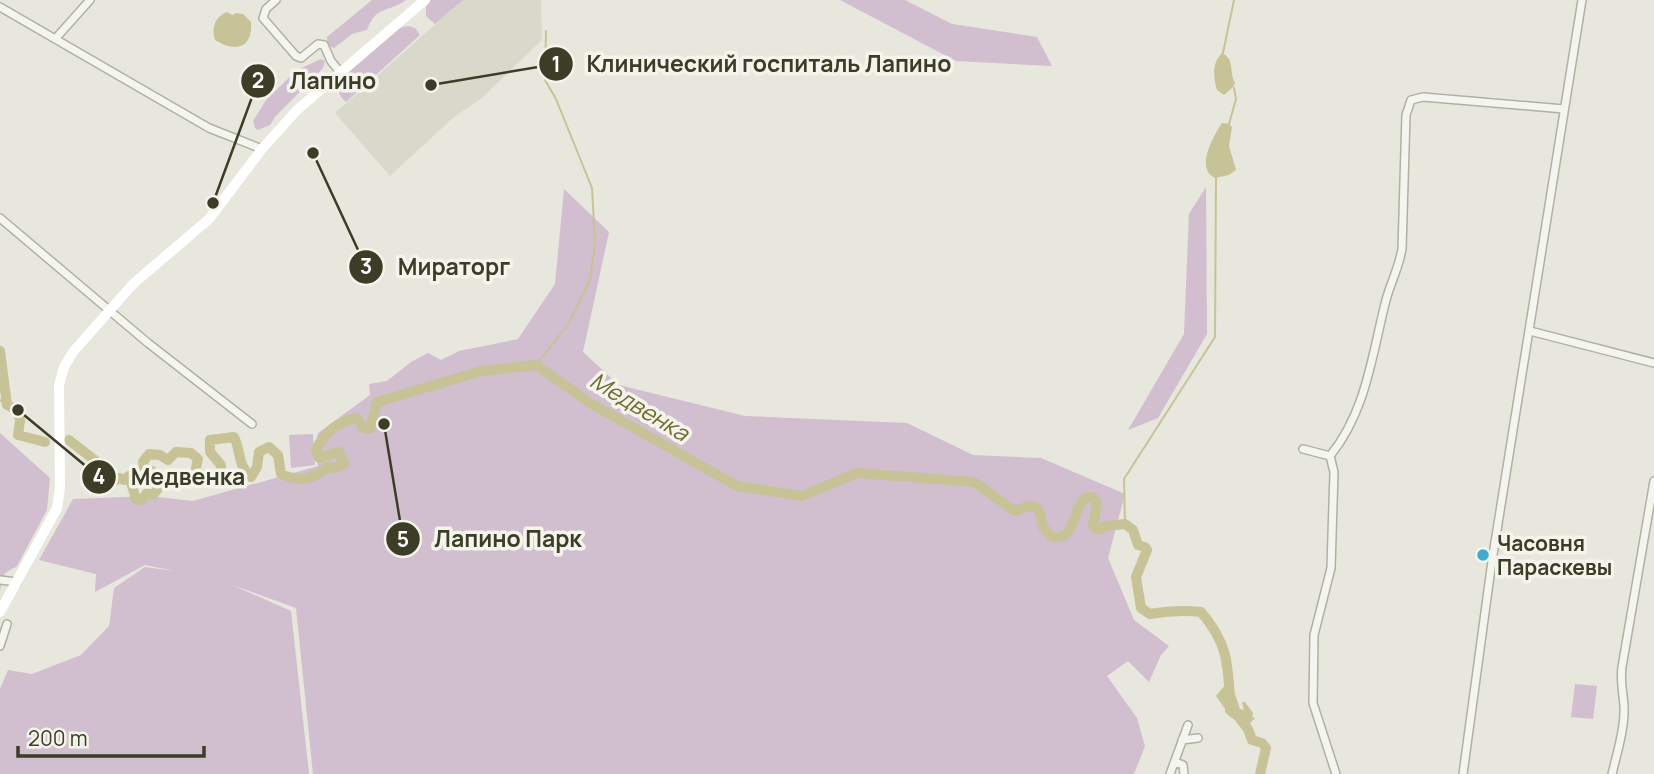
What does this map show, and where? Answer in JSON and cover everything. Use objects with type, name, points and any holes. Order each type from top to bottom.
[{"type":"main road","points":[[0,612],[59,502],[59,384],[61,372],[73,352],[132,284],[209,219],[262,149],[296,110],[425,0]]},
{"type":"street","points":[[56,38],[89,0]]},
{"type":"street","points":[[276,0],[265,9],[262,18],[296,56],[301,58],[318,44],[324,45],[331,61],[340,72]]},
{"type":"street","points":[[1463,774],[1477,662],[1582,0]]},
{"type":"street","points":[[0,7],[209,128],[262,149]]},
{"type":"street","points":[[1336,774],[1313,703],[1314,635],[1331,568],[1334,472],[1331,456],[1352,419],[1370,375],[1386,299],[1401,258],[1406,115],[1411,100],[1423,97],[1564,109]]},
{"type":"street","points":[[0,218],[108,311],[252,424]]},
{"type":"street","points":[[1530,331],[1654,363]]},
{"type":"street","points":[[1303,449],[1331,456]]},
{"type":"street","points":[[1612,774],[1623,720],[1624,707],[1620,689],[1622,667],[1654,481]]},
{"type":"street","points":[[0,580],[17,582]]},
{"type":"street","points":[[0,646],[7,624]]},
{"type":"street","points":[[1170,774],[1188,725]]},
{"type":"street","points":[[1182,740],[1198,738]]},
{"type":"street","points":[[1175,762],[1183,765],[1184,774]]},
{"type":"shaded area","points":[[372,0],[406,0],[379,13],[367,30],[352,34],[334,48],[327,45],[327,37]]},
{"type":"shaded area","points":[[431,0],[463,0],[435,24],[426,16],[426,6]]},
{"type":"shaded area","points":[[463,0],[541,0],[542,40],[482,98],[454,117],[390,176],[335,113]]},
{"type":"shaded area","points":[[840,0],[905,0],[952,24],[1037,37],[1052,66],[956,61]]},
{"type":"shaded area","points":[[227,12],[233,15],[243,14],[251,22],[249,38],[242,46],[230,46],[215,40],[215,23]]},
{"type":"shaded area","points":[[399,28],[415,28],[420,35],[346,102],[339,91],[339,78]]},
{"type":"shaded area","points":[[1222,53],[1229,59],[1235,83],[1224,95],[1217,90],[1214,75],[1216,61]]},
{"type":"shaded area","points":[[321,59],[325,61],[323,68],[270,125],[258,130],[255,128],[253,121],[266,100],[297,70]]},
{"type":"shaded area","points":[[1222,123],[1232,127],[1229,146],[1236,170],[1229,175],[1215,178],[1206,168],[1206,160]]},
{"type":"shaded area","points":[[1206,187],[1207,334],[1158,418],[1128,430],[1184,334],[1189,214]]},
{"type":"shaded area","points":[[564,189],[609,232],[583,352],[619,385],[745,416],[907,423],[973,455],[1041,458],[1125,494],[1108,558],[1134,620],[1169,646],[1161,655],[1149,682],[1128,661],[1107,676],[1137,718],[1145,746],[1134,774],[313,774],[296,608],[230,584],[291,611],[309,774],[0,774],[0,689],[8,670],[32,674],[81,655],[109,626],[114,588],[145,567],[175,571],[145,565],[95,592],[96,574],[39,560],[73,499],[149,496],[193,501],[318,466],[315,446],[318,433],[370,395],[369,384],[387,381],[411,362],[428,353],[441,360],[459,351],[518,339],[555,284]]},
{"type":"shaded area","points":[[0,433],[50,478],[47,510],[17,566],[5,573],[0,590]]},
{"type":"shaded area","points":[[313,434],[315,465],[291,468],[289,435]]},
{"type":"shaded area","points":[[1575,684],[1597,686],[1593,719],[1571,717]]},
{"type":"shaded area","points":[[1225,685],[1233,688],[1240,709],[1244,710],[1242,702],[1245,702],[1253,713],[1252,717],[1255,718],[1248,729],[1225,712],[1216,696]]},
{"type":"waterway","points":[[1223,53],[1234,0]]},
{"type":"waterway","points":[[536,365],[569,323],[590,280],[595,243],[592,188],[556,99],[545,80],[546,31]]},
{"type":"waterway","points":[[1229,124],[1236,99],[1234,88]]},
{"type":"waterway","points":[[1125,524],[1124,479],[1215,337],[1216,177]]},
{"type":"waterway","name":"Медвенка","points":[[0,351],[7,405],[18,410],[18,435],[45,442]]},
{"type":"waterway","name":"Медвенка","points":[[69,440],[97,462],[96,471],[107,486],[119,478],[124,480],[129,476],[136,499],[142,500],[147,493],[153,495],[161,485],[159,482],[153,483],[150,480],[154,475],[152,471],[144,468],[143,462],[149,454],[160,455],[168,460],[176,452],[191,453],[198,459],[198,475],[220,480],[221,465],[210,452],[210,440],[234,437],[243,468],[251,477],[257,467],[259,452],[269,447],[278,455],[281,474],[306,478],[317,475],[328,467],[335,468],[344,464],[339,452],[319,458],[316,449],[328,433],[344,422],[357,418],[363,428],[370,429],[377,402],[482,371],[536,365],[590,403],[737,486],[802,496],[857,473],[974,482],[1015,511],[1029,506],[1036,507],[1043,527],[1052,537],[1066,534],[1082,502],[1087,497],[1094,498],[1097,504],[1093,526],[1099,530],[1105,526],[1125,524],[1133,530],[1138,545],[1147,550],[1136,577],[1141,608],[1150,614],[1201,612],[1210,623],[1224,653],[1230,701]]},
{"type":"waterway","name":"Медвенка","points":[[0,400],[7,405]]},
{"type":"waterway","name":"Медвенка","points":[[1240,719],[1252,740],[1262,743],[1266,748],[1260,774]]},
{"type":"place","name":"Клинический госпиталь Лапино","points":[[431,85]]},
{"type":"place","name":"Мираторг","points":[[313,153]]},
{"type":"place","name":"Лапино","points":[[213,203]]},
{"type":"place","name":"Медвенка","points":[[18,410]]},
{"type":"place","name":"Лапино Парк","points":[[384,424]]},
{"type":"place","name":"Часовня Параскевы","points":[[1483,555]]}]
